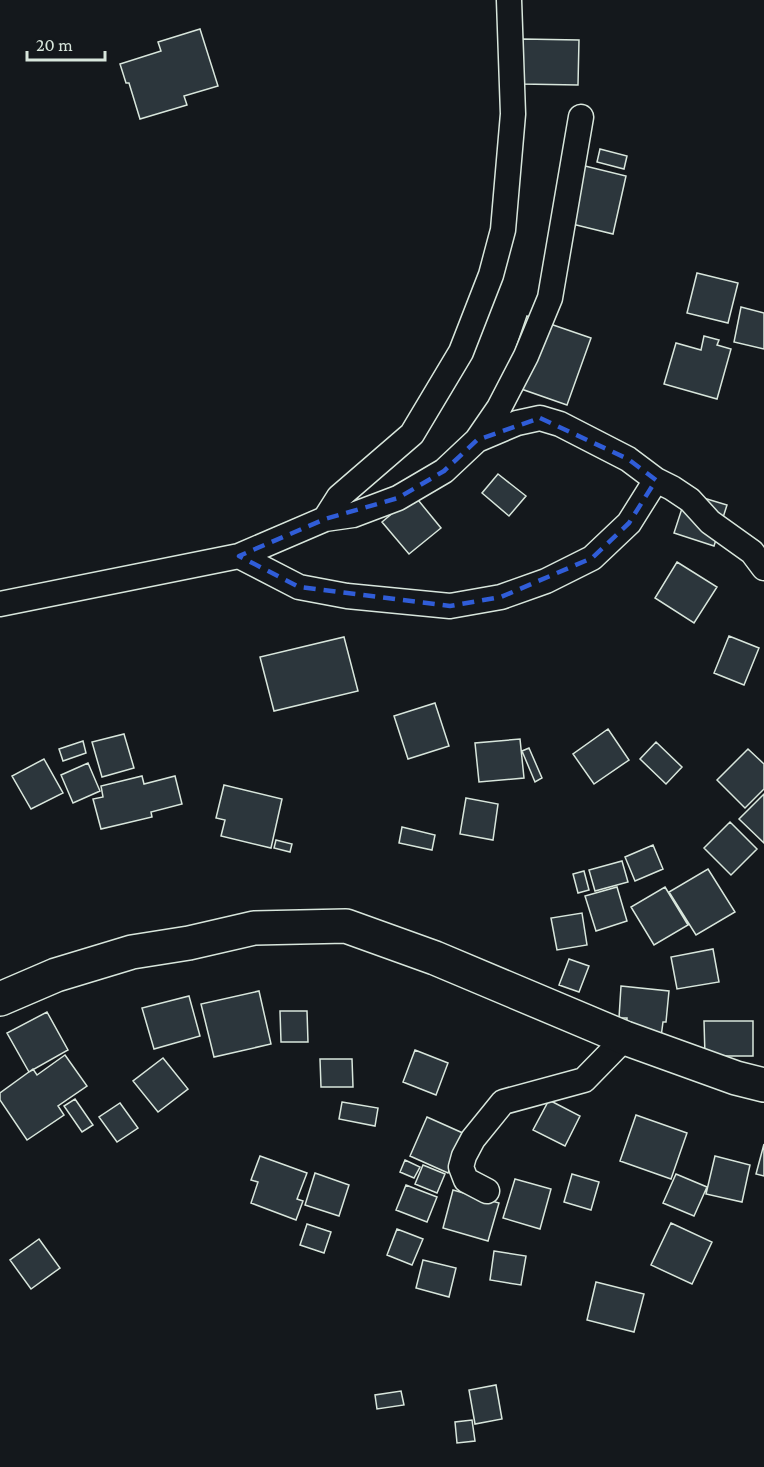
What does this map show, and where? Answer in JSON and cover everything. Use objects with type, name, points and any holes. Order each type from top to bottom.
[{"type":"main road","points":[[0,999],[56,975],[132,952],[189,943],[254,928],[346,926],[435,958],[625,1038],[736,1078],[764,1085]]},
{"type":"street","points":[[325,519],[339,497],[412,434],[461,352],[491,275],[503,230],[513,114],[509,0]]},
{"type":"street","points":[[0,604],[239,556],[325,519],[353,514],[398,498],[444,471],[477,440],[499,408],[526,356],[550,298],[581,117]]},
{"type":"street","points":[[477,440],[517,423],[540,418],[560,424],[628,459],[656,480],[690,500],[710,522],[752,552],[764,568]]},
{"type":"street","points":[[239,556],[298,587],[347,596],[450,606],[501,597],[546,581],[592,558],[629,523],[656,480]]},
{"type":"street","points":[[487,1191],[466,1180],[461,1167],[473,1139],[503,1102],[584,1080],[625,1038]]},
{"type":"highlighted area","points":[[540,418],[628,459],[656,480],[629,523],[592,558],[501,597],[450,606],[299,587],[239,556],[325,519],[398,498],[444,471],[477,440]]},
{"type":"building","points":[[200,29],[218,86],[184,96],[187,105],[140,119],[129,83],[126,83],[120,64],[161,51],[158,42]]},
{"type":"building","points":[[522,39],[579,40],[578,85],[521,84]]},
{"type":"building","points":[[600,149],[627,156],[624,169],[597,162]]},
{"type":"building","points":[[581,165],[626,176],[613,234],[568,223]]},
{"type":"building","points":[[697,273],[738,283],[728,323],[687,313]]},
{"type":"building","points":[[741,307],[764,313],[764,349],[734,342]]},
{"type":"building","points":[[527,316],[591,338],[567,405],[504,383]]},
{"type":"building","points":[[704,336],[719,340],[717,345],[731,349],[717,399],[664,384],[676,343],[701,350]]},
{"type":"building","points":[[498,474],[526,496],[509,516],[482,493]]},
{"type":"building","points":[[687,493],[727,505],[714,546],[674,533]]},
{"type":"building","points":[[414,495],[441,528],[409,554],[382,522]]},
{"type":"building","points":[[677,562],[717,587],[694,623],[655,598]]},
{"type":"building","points":[[729,636],[759,648],[744,685],[714,673]]},
{"type":"building","points":[[344,637],[358,691],[274,711],[260,657]]},
{"type":"building","points":[[435,703],[449,746],[408,759],[394,716]]},
{"type":"building","points":[[608,729],[629,760],[594,784],[573,754]]},
{"type":"building","points":[[124,734],[134,768],[102,777],[92,742]]},
{"type":"building","points":[[520,739],[524,778],[479,782],[475,743]]},
{"type":"building","points":[[83,741],[86,753],[63,761],[59,749]]},
{"type":"building","points":[[656,742],[682,767],[666,784],[640,759]]},
{"type":"building","points":[[529,748],[542,778],[535,782],[522,751]]},
{"type":"building","points":[[748,749],[764,764],[764,789],[745,808],[717,780]]},
{"type":"building","points":[[44,759],[63,793],[31,809],[12,776]]},
{"type":"building","points":[[88,763],[100,791],[73,803],[61,775]]},
{"type":"building","points":[[142,776],[144,784],[175,776],[182,804],[151,812],[152,817],[101,829],[93,799],[103,797],[101,786]]},
{"type":"building","points":[[224,785],[282,799],[271,848],[221,836],[225,820],[216,818]]},
{"type":"building","points":[[764,794],[764,843],[739,819]]},
{"type":"building","points":[[466,798],[498,804],[493,840],[460,834]]},
{"type":"building","points":[[730,822],[757,849],[731,875],[704,848]]},
{"type":"building","points":[[402,827],[435,835],[432,850],[399,843]]},
{"type":"building","points":[[276,840],[292,844],[290,852],[274,848]]},
{"type":"building","points":[[653,845],[663,869],[635,881],[625,857]]},
{"type":"building","points":[[622,861],[628,882],[595,891],[589,870]]},
{"type":"building","points":[[708,869],[735,912],[696,935],[669,892]]},
{"type":"building","points":[[584,871],[589,890],[578,893],[573,874]]},
{"type":"building","points":[[617,887],[627,921],[596,931],[585,896]]},
{"type":"building","points":[[665,887],[688,925],[654,945],[631,907]]},
{"type":"building","points":[[582,913],[587,945],[557,950],[551,918]]},
{"type":"building","points":[[713,949],[719,982],[677,989],[671,957]]},
{"type":"building","points":[[569,959],[589,966],[579,992],[559,985]]},
{"type":"building","points":[[621,986],[669,991],[666,1022],[663,1022],[661,1037],[626,1033],[627,1018],[619,1018]]},
{"type":"building","points":[[259,991],[271,1044],[214,1057],[201,1004]]},
{"type":"building","points":[[189,996],[200,1036],[154,1049],[142,1008]]},
{"type":"building","points":[[280,1011],[307,1011],[308,1042],[281,1042]]},
{"type":"building","points":[[47,1012],[68,1050],[29,1072],[7,1033]]},
{"type":"building","points":[[704,1021],[753,1021],[753,1056],[705,1056]]},
{"type":"building","points":[[415,1050],[448,1063],[436,1095],[403,1082]]},
{"type":"building","points":[[65,1055],[87,1086],[58,1106],[64,1115],[27,1140],[0,1100],[0,1093],[33,1069],[37,1075]]},
{"type":"building","points":[[163,1058],[188,1089],[158,1112],[133,1081]]},
{"type":"building","points":[[320,1059],[352,1059],[353,1087],[321,1087]]},
{"type":"building","points":[[75,1099],[93,1125],[82,1132],[64,1106]]},
{"type":"building","points":[[549,1100],[580,1116],[565,1146],[533,1130]]},
{"type":"building","points":[[342,1102],[378,1108],[375,1126],[339,1119]]},
{"type":"building","points":[[120,1103],[138,1128],[117,1142],[99,1117]]},
{"type":"building","points":[[636,1115],[687,1133],[671,1179],[620,1161]]},
{"type":"building","points":[[427,1117],[465,1134],[448,1173],[410,1156]]},
{"type":"building","points":[[764,1144],[764,1176],[756,1174]]},
{"type":"building","points":[[260,1156],[307,1173],[297,1199],[303,1201],[296,1220],[251,1203],[258,1182],[251,1180]]},
{"type":"building","points":[[715,1156],[750,1165],[742,1202],[706,1194]]},
{"type":"building","points":[[405,1160],[420,1167],[414,1178],[400,1172]]},
{"type":"building","points":[[423,1165],[445,1174],[437,1193],[415,1184]]},
{"type":"building","points":[[315,1173],[349,1185],[339,1216],[305,1205]]},
{"type":"building","points":[[572,1174],[599,1182],[591,1210],[564,1202]]},
{"type":"building","points":[[676,1174],[707,1187],[694,1216],[663,1203]]},
{"type":"building","points":[[515,1179],[551,1189],[540,1229],[503,1218]]},
{"type":"building","points":[[406,1185],[437,1197],[427,1222],[396,1210]]},
{"type":"building","points":[[453,1190],[499,1203],[488,1241],[443,1228]]},
{"type":"building","points":[[671,1223],[712,1242],[692,1284],[651,1265]]},
{"type":"building","points":[[307,1224],[331,1232],[324,1253],[300,1245]]},
{"type":"building","points":[[397,1229],[423,1239],[412,1265],[387,1255]]},
{"type":"building","points":[[39,1239],[60,1268],[31,1289],[10,1260]]},
{"type":"building","points":[[494,1251],[526,1256],[521,1285],[490,1280]]},
{"type":"building","points":[[423,1260],[456,1268],[449,1297],[416,1288]]},
{"type":"building","points":[[596,1282],[644,1294],[634,1332],[587,1320]]},
{"type":"building","points":[[496,1385],[502,1419],[475,1424],[469,1390]]},
{"type":"building","points":[[401,1391],[404,1405],[377,1409],[375,1395]]},
{"type":"building","points":[[472,1420],[475,1441],[457,1443],[455,1422]]}]
